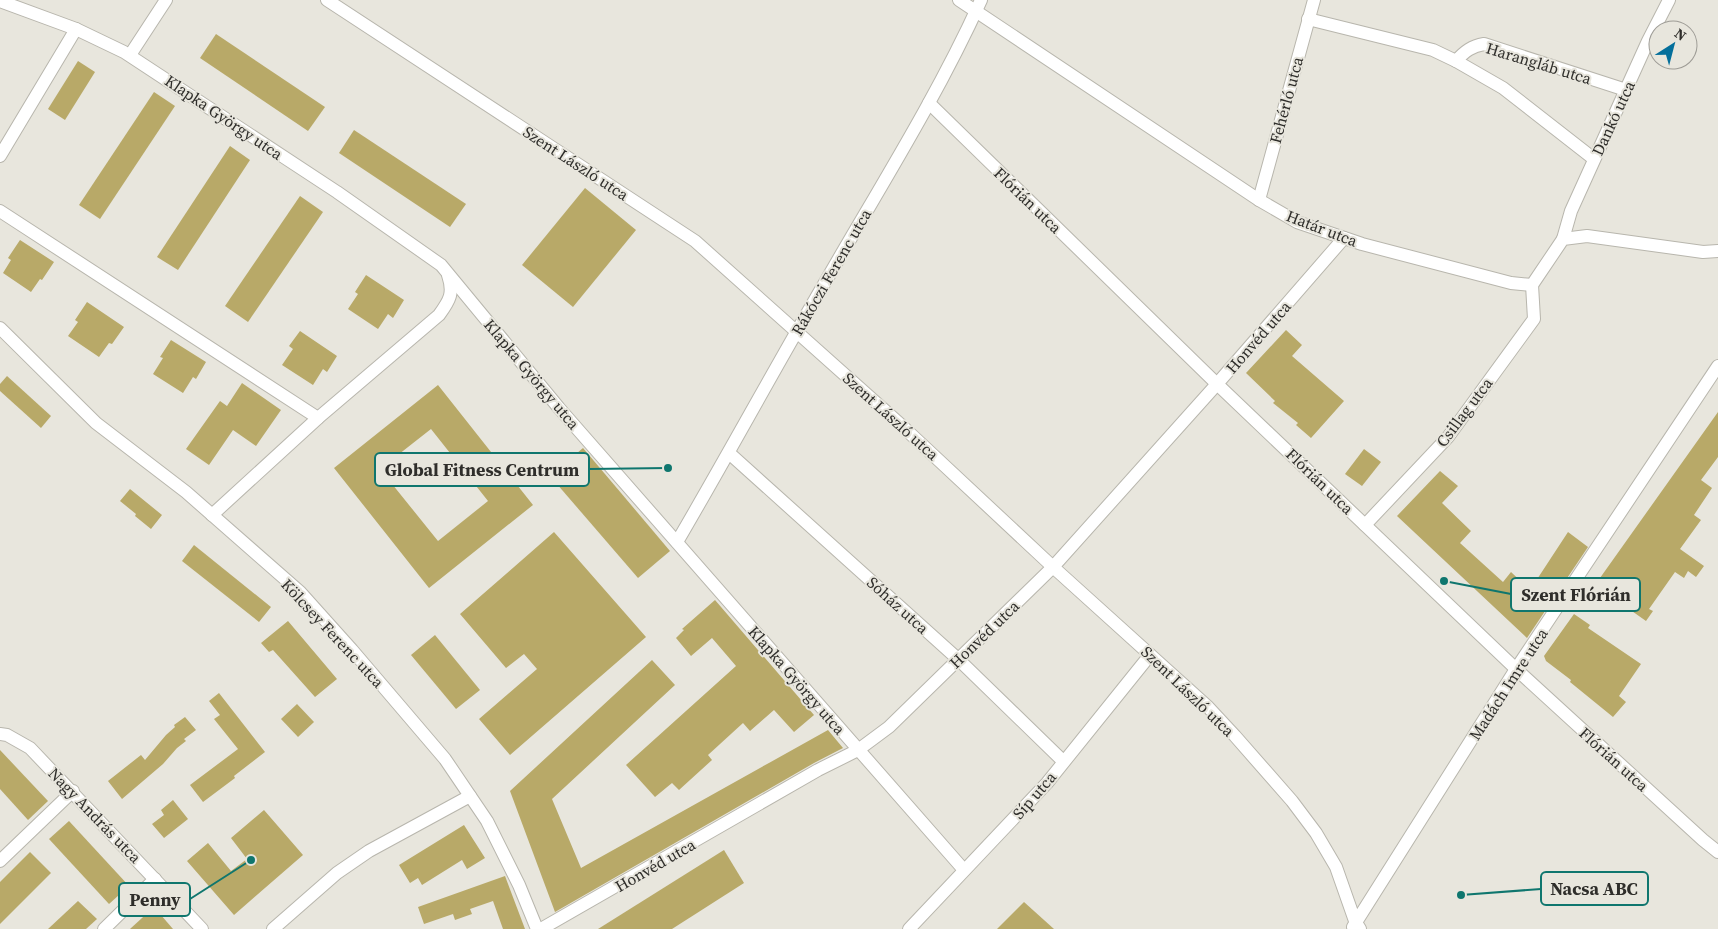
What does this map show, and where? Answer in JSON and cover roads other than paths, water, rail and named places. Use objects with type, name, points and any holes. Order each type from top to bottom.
[{"type":"street","points":[[130,55],[166,0]]},
{"type":"street","name":"Szent László utca","points":[[327,0],[696,241],[901,425],[1053,567],[1208,707],[1292,801],[1316,833],[1336,867],[1356,926]]},
{"type":"street","name":"Határ utca","points":[[959,0],[978,6],[1259,200],[1297,222],[1371,246],[1511,283],[1532,285]]},
{"type":"street","name":"Fehérló utca","points":[[1259,200],[1314,0]]},
{"type":"street","name":"Dankó utca","points":[[1563,240],[1571,211],[1594,159],[1670,0]]},
{"type":"street","name":"Klapka György utca","points":[[0,1],[76,29],[130,55],[337,192],[441,265],[559,408],[964,870]]},
{"type":"street","name":"Rákóczi Ferenc utca","points":[[677,542],[729,453],[796,331],[929,103],[978,6]]},
{"type":"street","name":"Harangláb utca","points":[[1308,19],[1433,50],[1456,61],[1502,88],[1594,159]]},
{"type":"street","points":[[0,156],[76,29]]},
{"type":"street","name":"Harangláb utca","points":[[1456,61],[1465,51],[1475,45],[1484,44],[1626,90]]},
{"type":"street","name":"Flórián utca","points":[[929,103],[1218,384],[1516,669],[1718,852]]},
{"type":"street","points":[[0,211],[318,418]]},
{"type":"street","points":[[1532,285],[1563,240],[1587,236],[1703,252],[1718,251]]},
{"type":"street","name":"Honvéd utca","points":[[541,929],[818,770],[858,750],[889,727],[1053,567],[1218,384],[1344,238]]},
{"type":"street","points":[[212,515],[318,418],[439,315],[450,299],[451,284],[447,271]]},
{"type":"street","name":"Csillag utca","points":[[1365,525],[1448,437],[1534,319],[1532,285]]},
{"type":"street","name":"Kölcsey Ferenc utca","points":[[0,328],[96,423],[186,492],[306,600],[352,650],[445,759],[487,821],[519,885],[537,929]]},
{"type":"street","name":"Madách Imre utca","points":[[1356,926],[1516,669],[1718,366]]},
{"type":"street","name":"Sóház utca","points":[[729,453],[959,660],[1063,761]]},
{"type":"street","name":"Síp utca","points":[[910,929],[1047,782],[1150,655]]},
{"type":"street","name":"Nagy András utca","points":[[0,734],[7,735],[30,748],[73,791],[202,929]]},
{"type":"street","points":[[0,861],[73,791]]},
{"type":"street","points":[[273,929],[338,873],[369,851],[470,796]]},
{"type":"street","points":[[104,929],[155,879]]},
{"type":"place","name":"Global Fitness Centrum","points":[[668,468]]},
{"type":"place","name":"Szent Flórián","points":[[1444,581]]},
{"type":"place","name":"Penny","points":[[251,860]]},
{"type":"place","name":"Nacsa ABC","points":[[1461,895]]}]
